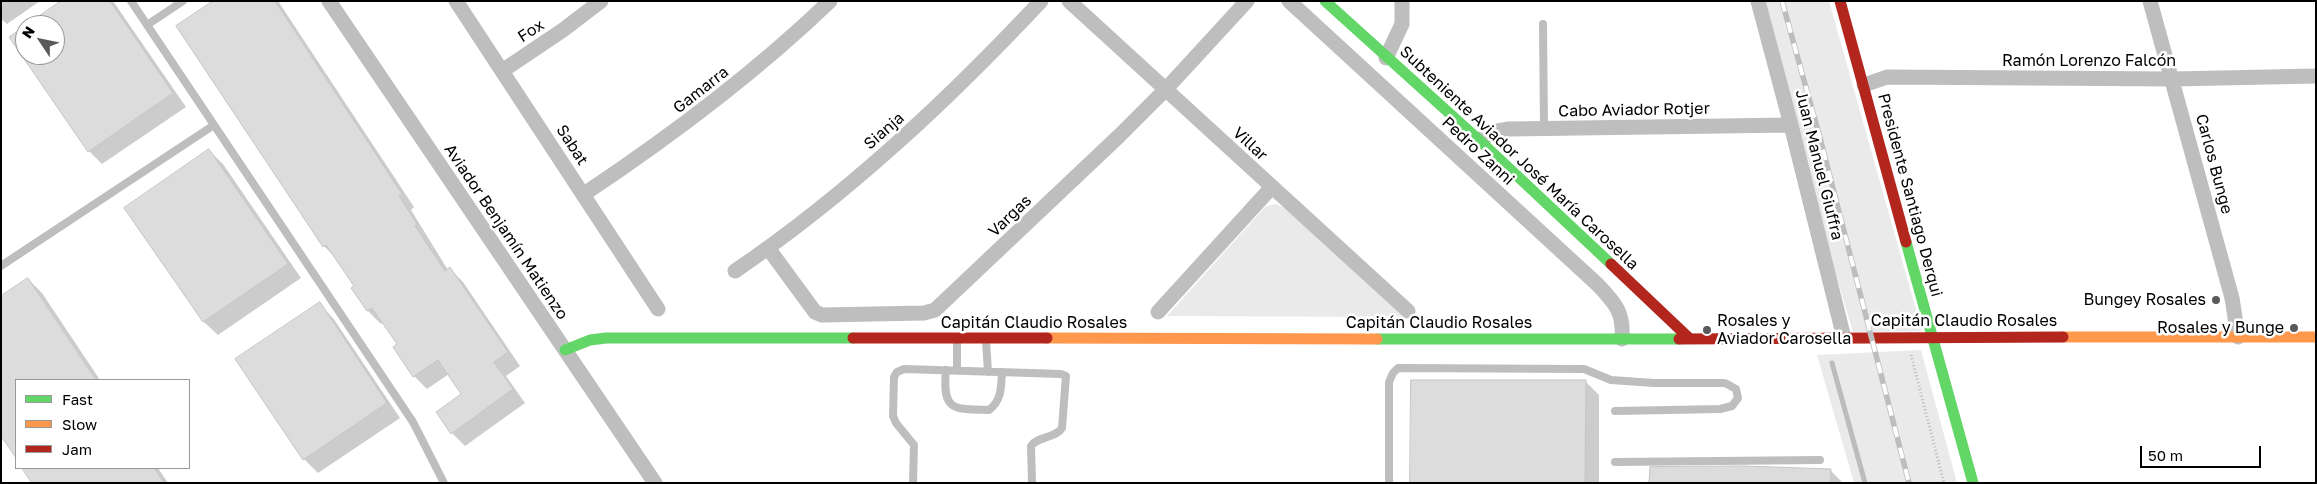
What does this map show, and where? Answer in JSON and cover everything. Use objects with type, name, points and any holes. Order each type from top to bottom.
[{"type":"street","name":"Aviador Benjamín Matienzo","points":[[329,1],[655,483]]},
{"type":"street","name":"Sabat","points":[[456,1],[658,309]]},
{"type":"street","name":"Fox","points":[[502,70],[563,30],[601,1]]},
{"type":"street","name":"Gamarra","points":[[584,194],[647,152],[713,103],[749,74],[830,1]]},
{"type":"street","name":"Sianja","points":[[735,271],[809,218],[916,127],[1042,1]]},
{"type":"street","name":"Villar","points":[[1069,1],[1408,311]]},
{"type":"street","name":"Vargas","points":[[768,248],[816,312],[822,315],[924,313],[936,310],[1166,89],[1246,1]]},
{"type":"street","name":"Pedro Zanni","points":[[1289,1],[1597,284],[1620,312],[1623,322],[1622,339]]},
{"type":"street","name":"Subteniente Aviador José María Carosella","points":[[1325,1],[1479,140],[1690,339]]},
{"type":"street","points":[[1386,58],[1402,24],[1402,1]]},
{"type":"street","name":"Juan Manuel Giuffra","points":[[1758,1],[1792,125],[1844,338]]},
{"type":"street","name":"Presidente Santiago Derqui","points":[[1840,1],[1931,337],[1973,483]]},
{"type":"street","name":"Carlos Bunge","points":[[2150,1],[2232,298],[2238,337]]},
{"type":"street","name":"Ramón Lorenzo Falcón","points":[[1864,85],[1887,77],[2173,79],[2316,76]]},
{"type":"street","name":"Cabo Aviador Rotjer","points":[[1479,140],[1497,131],[1544,128],[1792,125]]},
{"type":"street","points":[[1158,312],[1272,188]]},
{"type":"street","name":"Capitán Claudio Rosales","points":[[565,350],[590,340],[606,338],[1690,339],[2316,336]]},
{"type":"lane","points":[[131,1],[413,422],[444,483]]},
{"type":"lane","points":[[147,25],[183,1]]},
{"type":"lane","points":[[1543,24],[1544,128]]},
{"type":"lane","points":[[1,266],[214,125]]},
{"type":"lane","points":[[957,339],[957,371]]},
{"type":"lane","points":[[986,339],[988,372]]},
{"type":"lane","points":[[1389,483],[1389,382],[1398,368],[1584,369],[1615,380],[1654,383],[1725,383],[1736,389],[1738,398],[1732,406],[1720,409],[1615,411]]},
{"type":"lane","points":[[913,483],[914,445],[892,416],[894,377],[898,372],[904,370],[1061,374],[1066,376],[1062,428],[1059,433],[1039,439],[1031,446],[1032,483]]},
{"type":"lane","points":[[946,370],[945,396],[958,409],[989,410],[996,404],[1000,393],[1002,372]]},
{"type":"lane","points":[[1615,462],[1820,460]]},
{"type":"path","points":[[1907,338],[1944,483]]},
{"type":"shaded area","points":[[1758,1],[1829,1],[1922,331],[1853,332],[1791,125]]},
{"type":"shaded area","points":[[1275,204],[1285,208],[1403,317],[1167,316],[1265,207]]},
{"type":"shaded area","points":[[1921,350],[1957,483],[1854,483],[1817,355]]},
{"type":"building","points":[[61,1],[110,1],[173,93],[88,152],[28,65],[65,65],[65,15],[41,15]]},
{"type":"building","points":[[213,1],[275,1],[402,194],[399,196],[417,224],[415,226],[445,271],[450,267],[508,352],[494,362],[513,389],[451,434],[436,412],[461,394],[438,360],[413,377],[393,347],[397,344],[372,308],[367,311],[351,288],[354,286],[326,245],[323,247],[176,26]]},
{"type":"building","points":[[15,33],[15,46],[9,37]]},
{"type":"building","points":[[209,149],[288,264],[203,322],[124,208]]},
{"type":"building","points":[[28,278],[95,379],[15,379],[15,457],[1,436],[1,296]]},
{"type":"building","points":[[320,302],[387,403],[303,460],[235,359]]},
{"type":"building","points":[[1411,380],[1586,380],[1585,483],[1410,483]]},
{"type":"building","points":[[1743,466],[1831,469],[1830,483],[1649,483],[1650,467]]},
{"type":"building","points":[[23,469],[155,469],[164,483],[32,483]]},
{"type":"waterway","points":[[1832,363],[1865,483]]},
{"type":"railway","points":[[1782,1],[1820,138],[1909,483]]},
{"type":"traffic: fast","points":[[1325,1],[1479,140],[1611,264]]},
{"type":"traffic: fast","points":[[1906,242],[1973,483]]},
{"type":"traffic: fast","points":[[565,350],[590,340],[606,338],[853,338]]},
{"type":"traffic: fast","points":[[1377,339],[1679,339]]},
{"type":"traffic: slow","points":[[2063,337],[2316,337]]},
{"type":"traffic: slow","points":[[1047,338],[1377,339]]},
{"type":"traffic: jam","points":[[1840,1],[1906,242]]},
{"type":"traffic: jam","points":[[1611,264],[1690,339]]},
{"type":"traffic: jam","points":[[1679,339],[2063,337]]},
{"type":"traffic: jam","points":[[853,338],[1047,338]]},
{"type":"place","name":"Bungey Rosales","points":[[2216,300]]},
{"type":"place","name":"Rosales y Bunge","points":[[2294,328]]},
{"type":"place","name":"Rosales y Aviador Carosella","points":[[1707,330]]}]
